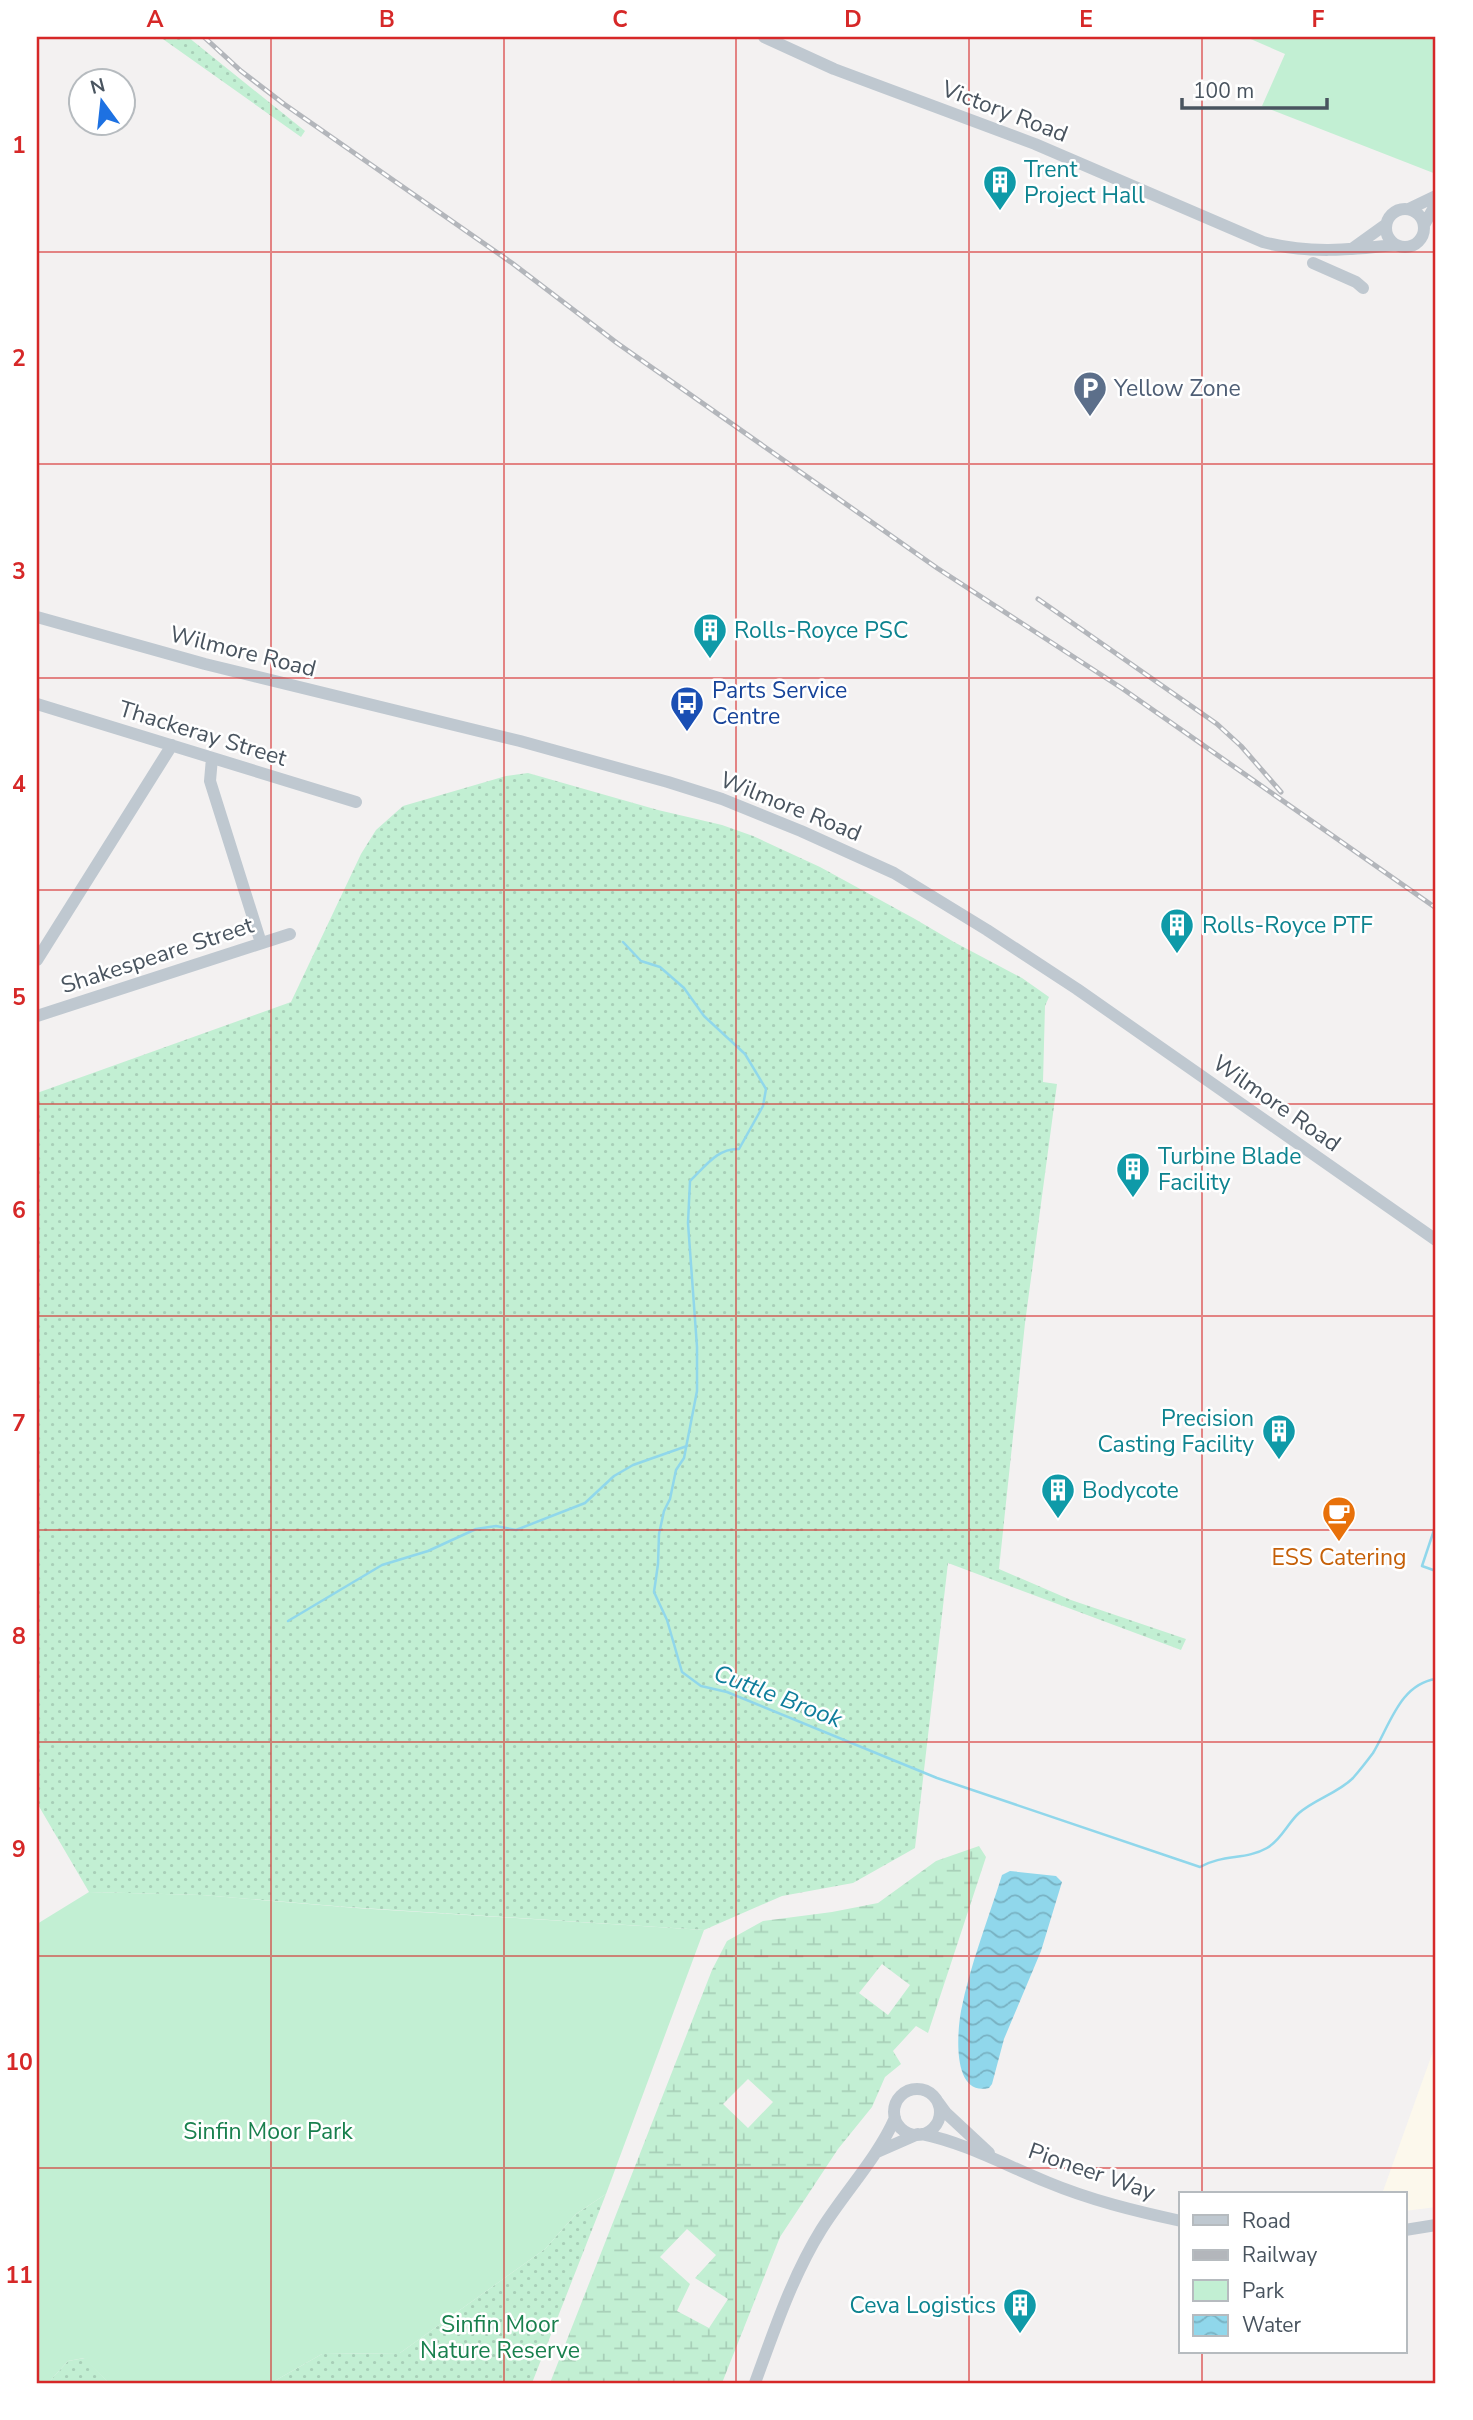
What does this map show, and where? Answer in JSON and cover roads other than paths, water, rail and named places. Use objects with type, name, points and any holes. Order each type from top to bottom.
[{"type":"street","name":"Victory Road","points":[[764,37],[834,69],[1035,144],[1263,242],[1287,249],[1319,252],[1395,245]]},
{"type":"street","points":[[1436,196],[1409,209],[1394,212],[1385,225],[1387,236],[1395,245],[1405,247],[1416,244],[1436,204]]},
{"type":"street","points":[[1409,209],[1419,215],[1424,225]]},
{"type":"street","name":"Victory Road","points":[[1352,248],[1385,225]]},
{"type":"street","points":[[1313,263],[1356,282],[1363,288]]},
{"type":"street","name":"Wilmore Road","points":[[37,617],[205,664],[520,741],[654,778],[722,799],[801,831],[894,873],[976,923],[1077,989],[1436,1240]]},
{"type":"street","name":"Thackeray Street","points":[[37,704],[356,802]]},
{"type":"street","points":[[37,960],[173,745]]},
{"type":"street","points":[[212,758],[210,780],[261,943]]},
{"type":"street","name":"Shakespeare Street","points":[[37,1016],[290,934]]},
{"type":"street","points":[[755,2383],[800,2269],[840,2199],[877,2152],[895,2118],[897,2101],[911,2090],[929,2092],[937,2101],[940,2113],[936,2124],[920,2134],[877,2152]]},
{"type":"street","name":"Pioneer Way","points":[[937,2101],[992,2156]]},
{"type":"street","points":[[895,2118],[906,2132],[920,2134]]},
{"type":"street","name":"Pioneer Way","points":[[920,2134],[946,2139],[992,2156],[1071,2191],[1139,2212],[1179,2221]]},
{"type":"street","points":[[1406,2231],[1436,2225]]},
{"type":"water","points":[[1010,1871],[1056,1876],[1062,1882],[1041,1951],[1004,2039],[992,2084],[989,2088],[977,2088],[968,2083],[960,2061],[958,2034],[961,2011],[974,1960],[1002,1875]]},
{"type":"waterway","name":"Cuttle Brook","points":[[623,942],[641,961],[660,967],[684,988],[704,1016],[745,1054],[766,1089],[763,1106],[739,1149],[718,1155],[690,1181],[688,1223],[697,1347],[697,1391],[684,1458],[676,1470],[659,1534],[654,1592],[667,1620],[682,1672],[701,1686],[727,1692],[937,1778],[1200,1867],[1217,1860],[1259,1852],[1272,1845],[1299,1813],[1353,1778],[1373,1753],[1405,1697],[1424,1682],[1436,1679]]},
{"type":"waterway","points":[[288,1621],[382,1565],[428,1551],[476,1529],[496,1526],[516,1530],[585,1503],[614,1476],[633,1465],[687,1446]]},
{"type":"waterway","points":[[1436,1524],[1422,1566],[1436,1571]]},
{"type":"railway","points":[[204,37],[241,71],[284,104],[512,263],[617,343],[937,568],[1123,689],[1436,908]]},
{"type":"railway","points":[[1038,599],[1217,724],[1241,746],[1281,792]]},
{"type":"place","name":"Trent Project Hall","points":[[1000,212]]},
{"type":"place","name":"Yellow Zone","points":[[1090,418]]},
{"type":"place","name":"Rolls-Royce PSC","points":[[710,660]]},
{"type":"place","name":"Parts Service Centre","points":[[687,733]]},
{"type":"place","name":"Rolls-Royce PTF","points":[[1177,955]]},
{"type":"place","name":"Turbine Blade Facility","points":[[1133,1199]]},
{"type":"place","name":"Precision Casting Facility","points":[[1279,1461]]},
{"type":"place","name":"Bodycote","points":[[1058,1520]]},
{"type":"place","name":"ESS Catering","points":[[1339,1543]]},
{"type":"place","name":"Ceva Logistics","points":[[1020,2335]]},
{"type":"park label","name":"Sinfin Moor Park","points":[[268,2131]]},
{"type":"park label","name":"Sinfin Moor Nature Reserve","points":[[500,2337]]}]
